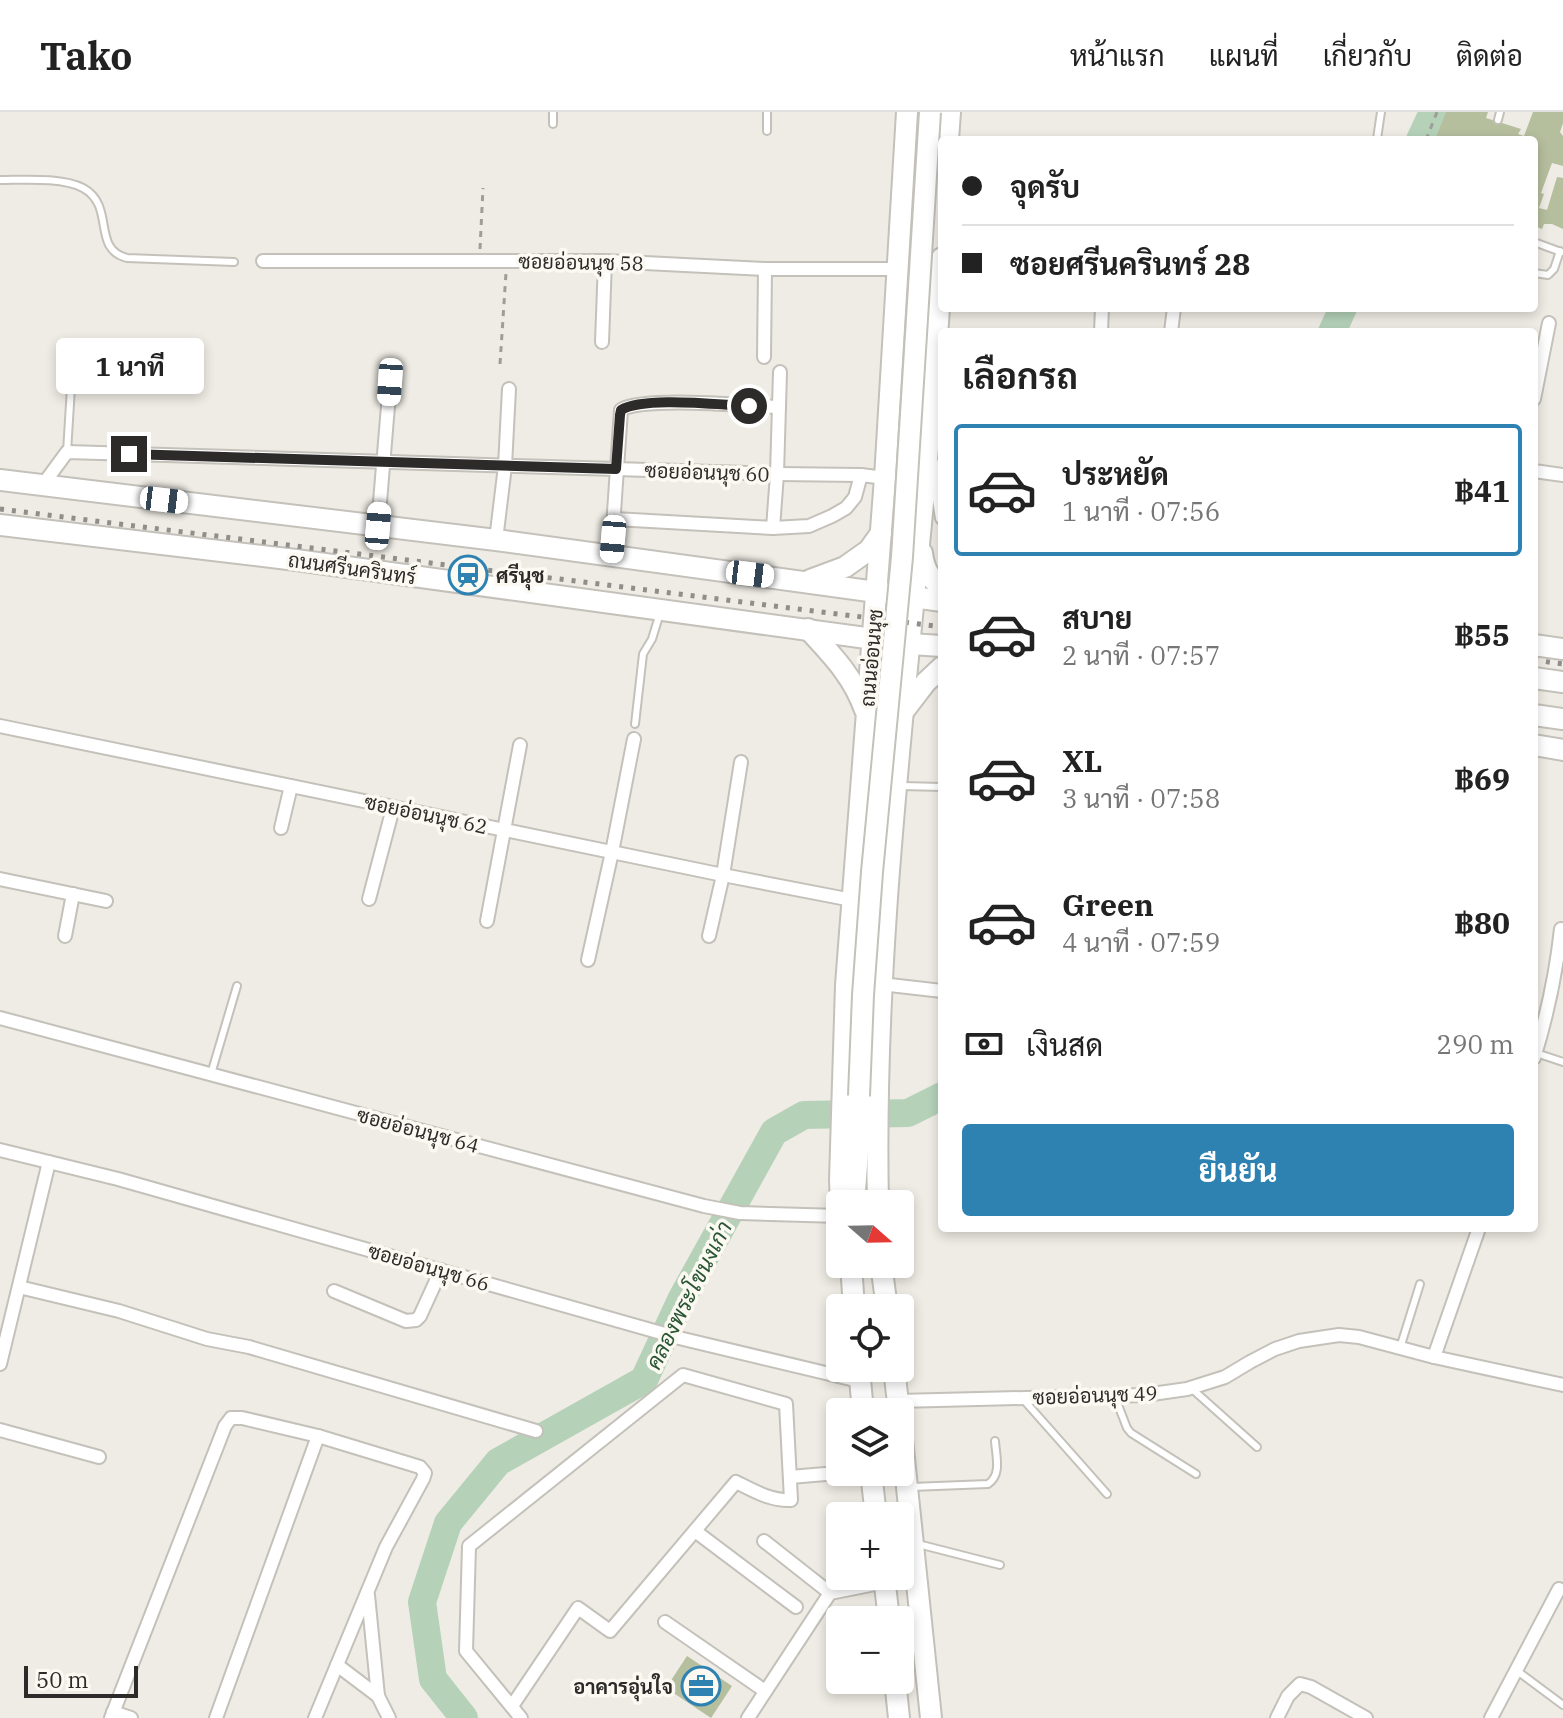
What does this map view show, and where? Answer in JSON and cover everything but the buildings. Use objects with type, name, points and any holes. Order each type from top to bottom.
[{"type":"main road","name":"ถนนอ่อนนุช","points":[[840,1190],[843,1041],[874,639],[907,112]]},
{"type":"main road","name":"ถนนอ่อนนุช","points":[[855,1190],[867,936],[902,557],[930,112]]},
{"type":"main road","points":[[948,136],[950,112]]},
{"type":"main road","name":"ถนนอ่อนนุช","points":[[878,1190],[881,984],[925,477],[937,458],[938,420]]},
{"type":"main road","points":[[885,478],[900,491],[925,477]]},
{"type":"main road","points":[[0,480],[496,540],[938,600]]},
{"type":"main road","name":"ถนนศรีนครินทร์","points":[[0,525],[296,560],[938,646]]},
{"type":"main road","points":[[806,582],[845,567],[869,550],[881,533]]},
{"type":"main road","points":[[920,538],[927,574],[938,584]]},
{"type":"main road","points":[[808,629],[838,661],[857,688],[866,714]]},
{"type":"main road","points":[[1538,646],[1563,649]]},
{"type":"main road","points":[[903,712],[938,671]]},
{"type":"main road","points":[[1538,679],[1563,682]]},
{"type":"main road","points":[[1538,716],[1563,719]]},
{"type":"main road","points":[[1538,746],[1563,750]]},
{"type":"main road","points":[[862,770],[870,759],[880,755],[889,760],[897,779]]},
{"type":"main road","name":"ถนนอ่อนนุช","points":[[858,1151],[866,1190]]},
{"type":"main road","points":[[907,1487],[909,1502]]},
{"type":"main road","points":[[914,1553],[931,1718]]},
{"type":"main road","points":[[896,1694],[899,1718]]},
{"type":"street","name":"ซอยอ่อนนุช 58","points":[[263,261],[605,261],[765,269],[899,269]]},
{"type":"street","points":[[602,342],[605,261]]},
{"type":"street","points":[[764,357],[765,269]]},
{"type":"street","points":[[1538,379],[1549,323]]},
{"type":"street","points":[[773,528],[780,372]]},
{"type":"street","points":[[378,526],[390,382]]},
{"type":"street","points":[[496,540],[505,466],[509,389]]},
{"type":"street","points":[[611,556],[621,410],[629,405],[662,403],[779,407]]},
{"type":"street","points":[[42,486],[67,452]]},
{"type":"street","name":"ซอยอ่อนนุช 60","points":[[67,452],[885,478]]},
{"type":"street","points":[[937,458],[938,478]]},
{"type":"street","points":[[1538,472],[1563,475]]},
{"type":"street","points":[[615,519],[773,528],[809,526],[846,508],[855,497],[861,475]]},
{"type":"street","name":"ซอยอ่อนนุช 62","points":[[0,726],[852,900]]},
{"type":"street","points":[[588,960],[634,739]]},
{"type":"street","points":[[487,921],[520,745]]},
{"type":"street","points":[[709,936],[723,875],[741,762]]},
{"type":"street","points":[[281,828],[291,786]]},
{"type":"street","points":[[369,899],[393,808]]},
{"type":"street","points":[[0,879],[106,901]]},
{"type":"street","points":[[65,936],[73,894]]},
{"type":"street","points":[[1538,1047],[1558,988],[1561,929]]},
{"type":"street","points":[[881,984],[938,991]]},
{"type":"street","name":"ซอยอ่อนนุช 64","points":[[0,1018],[704,1206],[740,1213],[826,1216]]},
{"type":"street","name":"ซอยอ่อนนุช 66","points":[[0,1150],[118,1179],[679,1338],[826,1368]]},
{"type":"street","points":[[0,1364],[49,1162]]},
{"type":"street","points":[[1434,1357],[1478,1232]]},
{"type":"street","points":[[334,1291],[406,1321],[416,1320],[441,1270]]},
{"type":"street","points":[[19,1287],[119,1311],[207,1339],[249,1347],[536,1431]]},
{"type":"street","name":"ซอยอ่อนนุช 49","points":[[914,1409],[1022,1398],[1145,1395],[1191,1388],[1225,1377],[1275,1349],[1299,1341],[1339,1335],[1359,1337],[1562,1385]]},
{"type":"street","points":[[512,1706],[578,1608],[610,1631],[736,1482],[770,1498],[791,1500],[786,1404],[683,1375],[469,1546],[466,1651],[521,1718]]},
{"type":"street","points":[[131,1718],[112,1715],[225,1426],[231,1418],[318,1436],[420,1467],[425,1473],[386,1547],[315,1718]]},
{"type":"street","points":[[0,1430],[99,1457]]},
{"type":"street","points":[[216,1718],[318,1436]]},
{"type":"street","points":[[790,1477],[826,1474]]},
{"type":"street","points":[[695,1531],[796,1607]]},
{"type":"street","points":[[764,1541],[830,1593]]},
{"type":"street","points":[[1491,1718],[1559,1589]]},
{"type":"street","points":[[748,1718],[830,1593],[842,1590]]},
{"type":"street","points":[[367,1592],[378,1696],[389,1718]]},
{"type":"street","points":[[665,1622],[765,1691]]},
{"type":"street","points":[[337,1665],[378,1696]]},
{"type":"street","points":[[1277,1718],[1288,1696],[1300,1684],[1366,1718]]},
{"type":"lane","points":[[553,112],[553,124]]},
{"type":"lane","points":[[767,112],[767,131]]},
{"type":"lane","points":[[1377,136],[1381,112]]},
{"type":"lane","points":[[0,180],[61,182],[81,187],[94,196],[103,214],[110,248],[116,256],[234,262]]},
{"type":"lane","points":[[1538,243],[1561,252],[1548,275],[1538,274]]},
{"type":"lane","points":[[67,452],[72,371]]},
{"type":"lane","points":[[635,724],[643,654],[652,639],[661,609]]},
{"type":"lane","points":[[897,779],[938,786]]},
{"type":"lane","points":[[211,1074],[237,986]]},
{"type":"lane","points":[[1538,1057],[1563,1062]]},
{"type":"lane","points":[[1400,1348],[1420,1284]]},
{"type":"lane","points":[[1191,1388],[1257,1447]]},
{"type":"lane","points":[[1114,1396],[1131,1433],[1196,1474]]},
{"type":"lane","points":[[1022,1398],[1107,1494]]},
{"type":"lane","points":[[907,1487],[988,1484],[995,1480],[997,1474],[995,1441]]},
{"type":"lane","points":[[914,1543],[1000,1565]]},
{"type":"lane","points":[[1516,1670],[1563,1705]]},
{"type":"path","points":[[1428,136],[1437,112]]},
{"type":"path","points":[[479,261],[483,188]]},
{"type":"path","points":[[500,364],[506,261]]},
{"type":"waterway","name":"คลองพระโขนงเก่า","points":[[1422,136],[1433,112]]},
{"type":"waterway","name":"คลองพระโขนงเก่า","points":[[1334,328],[1341,312]]},
{"type":"waterway","name":"คลองพระโขนงเก่า","points":[[464,1718],[433,1679],[422,1602],[448,1523],[498,1462],[644,1380],[682,1298],[774,1132],[804,1115],[908,1113],[938,1098]]},
{"type":"railway","points":[[0,509],[938,626]]},
{"type":"railway","points":[[1538,661],[1563,664]]},
{"type":"place","name":"ศรีนุช","points":[[468,575]]},
{"type":"place","name":"อาคารอุ่นใจ","points":[[701,1686]]},
{"type":"route","points":[[129,454],[616,469],[621,410],[629,405],[749,406]]}]
